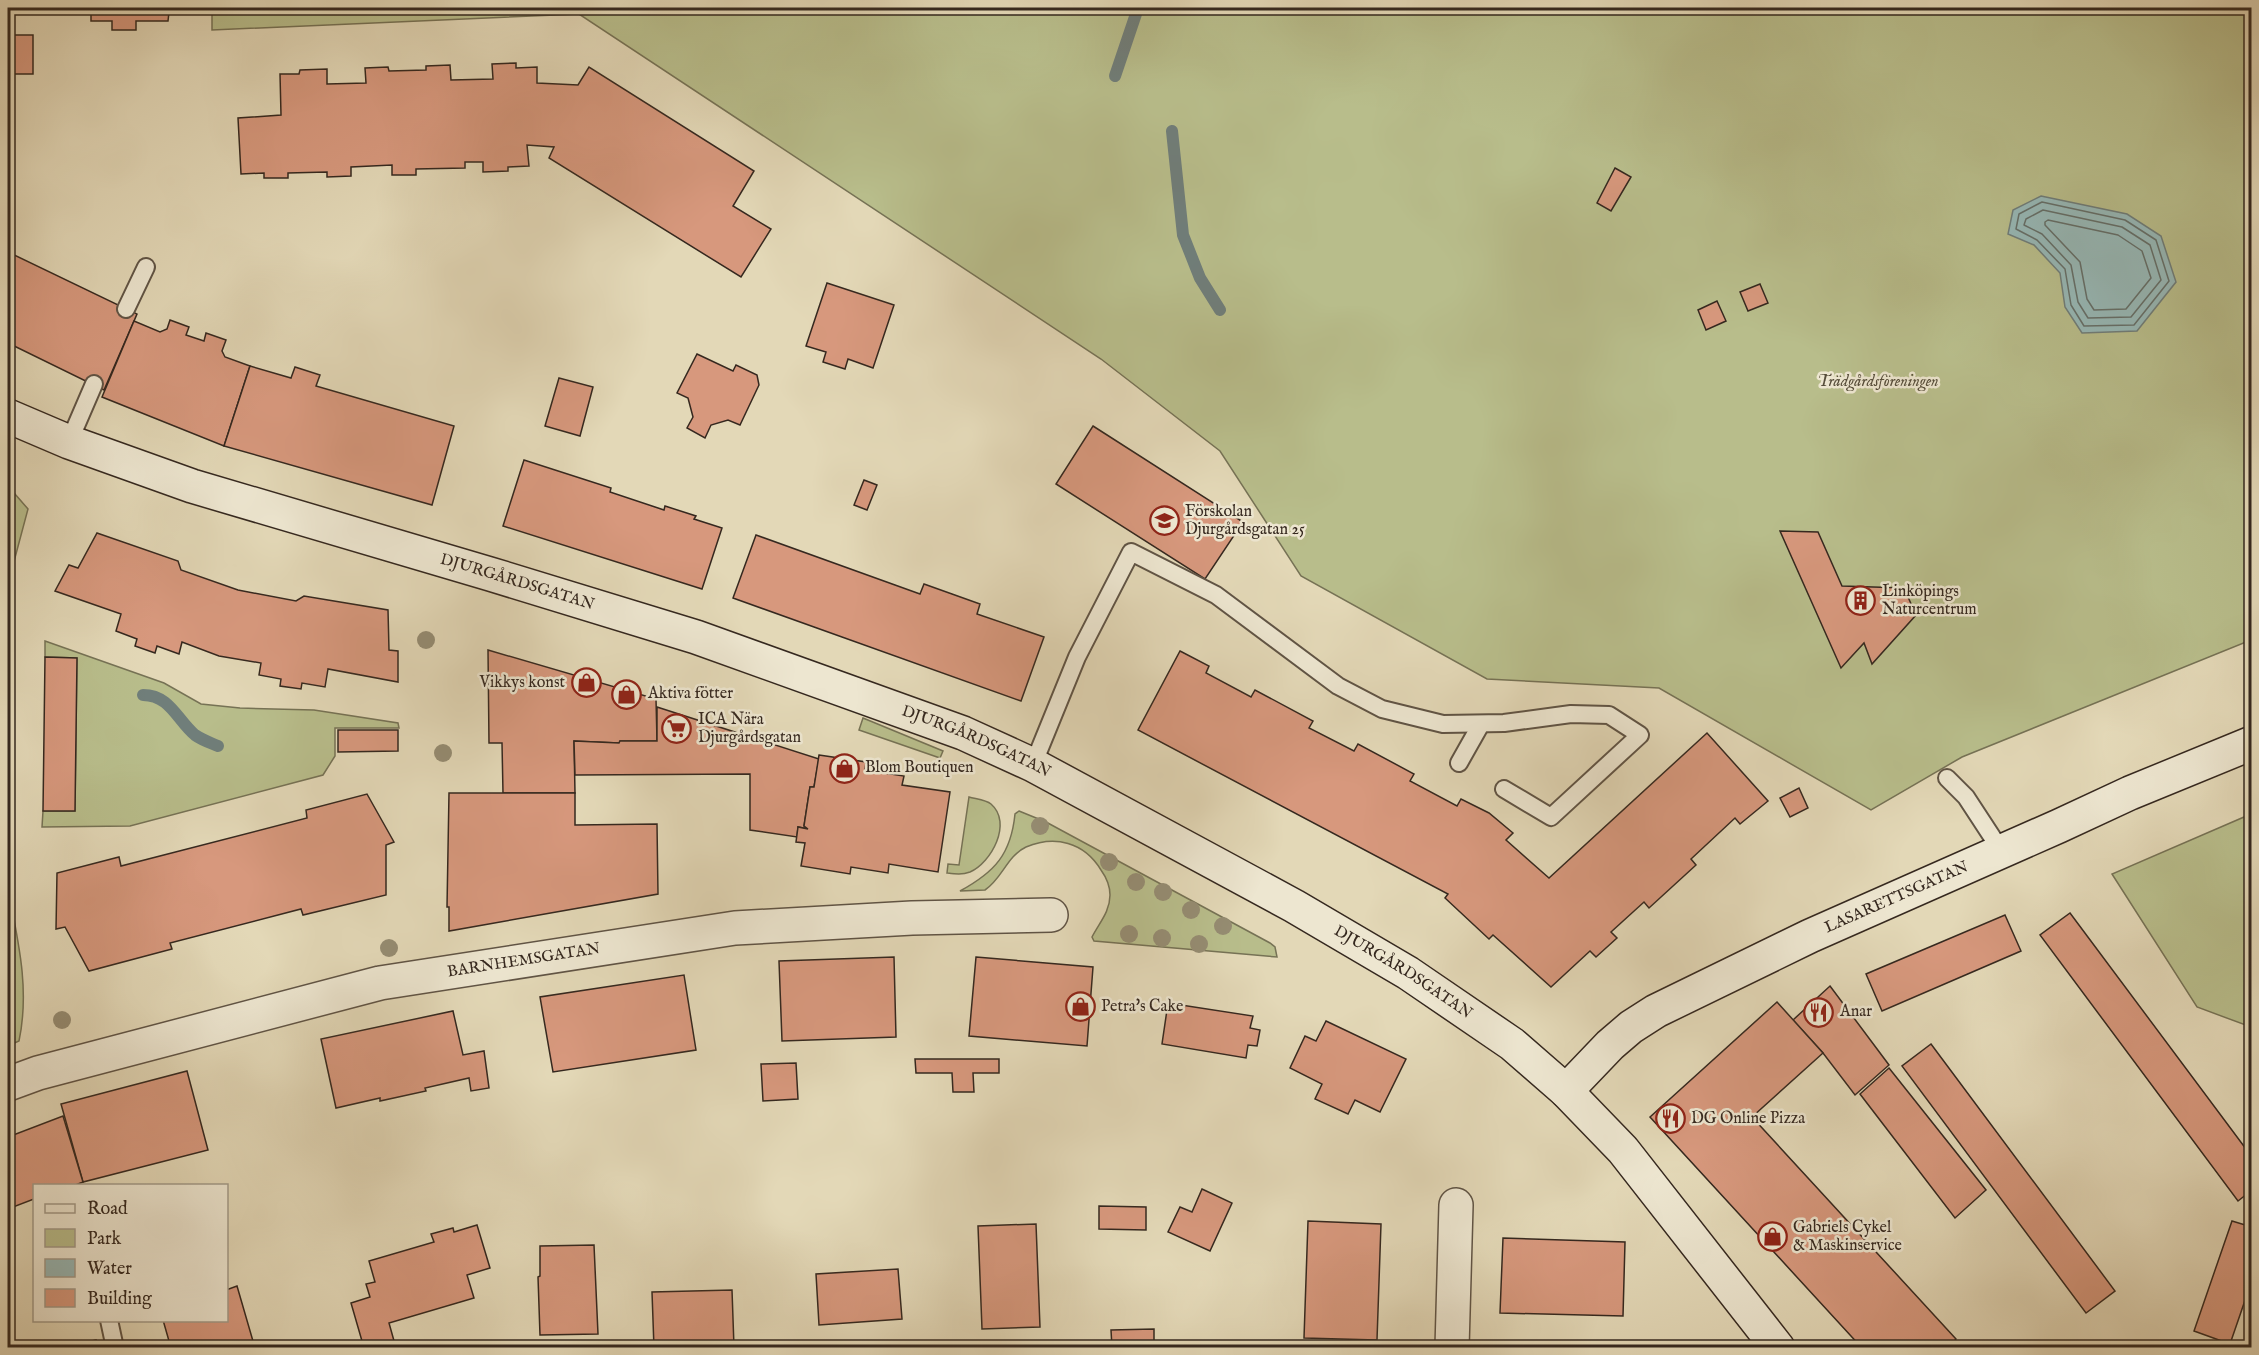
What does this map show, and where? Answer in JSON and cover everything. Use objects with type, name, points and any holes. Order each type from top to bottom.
[{"type":"main road","name":"DJURGÅRDSGATAN","points":[[8,416],[69,442],[192,486],[490,573],[696,637],[963,733],[1033,765],[1294,906],[1408,973],[1512,1044],[1566,1091],[1623,1150],[1778,1347]]},
{"type":"main road","name":"LASARETTSGATAN","points":[[1566,1091],[1630,1027],[1656,1011],[1810,936],[2130,793],[2252,743]]},
{"type":"main road","name":"BARNHEMSGATAN","points":[[8,1084],[38,1073],[380,983],[735,928],[912,918],[1051,915]]},
{"type":"main road","points":[[1452,1347],[1456,1205]]},
{"type":"lane","points":[[126,309],[146,267]]},
{"type":"lane","points":[[69,442],[94,384]]},
{"type":"lane","points":[[1033,765],[1077,657],[1131,552],[1216,595],[1338,686],[1382,708],[1443,724],[1504,723],[1571,714],[1609,716],[1640,735],[1551,817],[1504,789]]},
{"type":"lane","points":[[1460,763],[1481,724]]},
{"type":"lane","points":[[1947,778],[1966,797],[2002,852]]},
{"type":"lane","points":[[109,1322],[115,1347]]},
{"type":"green space","name":"Trädgårdsföreningen","points":[[212,8],[2251,8],[2251,640],[1962,757],[1871,810],[1659,688],[1487,679],[1301,576],[1220,451],[1101,359],[579,14],[212,30]]},
{"type":"green space","points":[[8,486],[28,509],[8,584]]},
{"type":"green space","points":[[45,641],[164,683],[201,704],[240,708],[314,710],[398,723],[399,728],[335,728],[335,756],[323,775],[130,826],[42,827],[43,811],[75,811],[77,658],[45,657]]},
{"type":"green space","points":[[863,718],[943,751],[940,758],[859,730]]},
{"type":"green space","points":[[969,797],[991,804],[997,812],[1000,831],[997,842],[985,860],[970,872],[947,873],[948,864],[959,865]]},
{"type":"green space","points":[[1019,811],[1046,822],[1270,943],[1275,947],[1277,957],[1094,941],[1092,937],[1110,901],[1108,885],[1094,860],[1077,847],[1068,844],[1048,842],[1026,847],[1014,856],[996,880],[985,890],[960,891],[983,877],[999,860],[1010,840],[1015,814]]},
{"type":"green space","points":[[2251,814],[2251,1027],[2197,1007],[2112,874]]},
{"type":"green space","points":[[8,889],[21,965],[23,1002],[19,1041],[8,1046]]},
{"type":"water","points":[[2041,196],[2127,214],[2161,236],[2176,282],[2137,331],[2082,333],[2065,307],[2060,273],[2034,245],[2008,234],[2013,210]]},
{"type":"building","points":[[91,8],[182,8],[182,12],[169,12],[168,21],[136,21],[136,30],[112,30],[112,21],[91,21]]},
{"type":"building","points":[[14,35],[33,35],[33,74],[12,74],[12,104],[8,104],[8,59],[14,59]]},
{"type":"building","points":[[516,63],[516,68],[537,67],[537,83],[578,85],[589,67],[754,171],[733,206],[771,229],[741,277],[549,158],[554,147],[527,145],[529,166],[508,167],[508,171],[483,172],[483,162],[465,162],[465,168],[416,169],[416,175],[392,175],[392,165],[351,167],[351,176],[327,177],[327,172],[288,173],[288,178],[264,178],[264,173],[241,174],[238,118],[281,115],[280,74],[299,74],[300,70],[327,69],[327,84],[366,83],[365,68],[388,67],[389,71],[426,70],[426,66],[450,65],[451,80],[493,79],[492,64]]},
{"type":"building","points":[[1615,168],[1631,177],[1611,211],[1597,203]]},
{"type":"building","points":[[8,252],[137,314],[104,390],[8,343]]},
{"type":"building","points":[[827,283],[894,305],[873,368],[848,359],[845,369],[823,362],[826,352],[806,346]]},
{"type":"building","points":[[1760,284],[1768,303],[1748,311],[1740,292]]},
{"type":"building","points":[[1717,301],[1726,321],[1706,330],[1698,310]]},
{"type":"building","points":[[170,320],[189,327],[186,335],[204,341],[206,333],[226,340],[222,351],[225,357],[250,366],[224,446],[102,397],[134,321],[160,332],[167,329]]},
{"type":"building","points":[[697,354],[733,371],[736,365],[757,375],[759,385],[740,425],[728,420],[711,425],[705,438],[687,428],[693,417],[688,398],[677,393]]},
{"type":"building","points":[[250,366],[291,378],[295,367],[320,375],[316,386],[454,426],[432,505],[224,446]]},
{"type":"building","points":[[559,378],[593,387],[580,436],[545,426]]},
{"type":"building","points":[[1093,426],[1243,522],[1205,579],[1056,484]]},
{"type":"building","points":[[524,460],[611,488],[610,492],[664,510],[665,506],[696,516],[694,519],[722,528],[702,589],[503,526]]},
{"type":"building","points":[[864,480],[877,485],[867,510],[854,505]]},
{"type":"building","name":"Linköpings Naturcentrum","points":[[1780,531],[1818,532],[1842,586],[1904,588],[1916,615],[1872,664],[1864,643],[1841,668]]},
{"type":"building","points":[[97,533],[178,561],[181,570],[238,590],[296,601],[304,596],[388,610],[389,650],[398,651],[398,682],[328,669],[325,687],[302,683],[301,689],[280,686],[281,679],[259,675],[261,663],[219,656],[182,642],[179,654],[157,646],[155,653],[135,646],[137,639],[116,631],[121,614],[55,591],[69,565],[78,568]]},
{"type":"building","points":[[756,535],[920,594],[924,584],[980,604],[977,614],[1044,637],[1021,701],[733,598]]},
{"type":"building","points":[[488,650],[656,699],[657,741],[620,741],[619,743],[574,741],[575,793],[503,793],[502,743],[489,743]]},
{"type":"building","points":[[1180,651],[1209,666],[1206,673],[1251,697],[1255,690],[1313,721],[1309,728],[1354,751],[1358,744],[1414,774],[1410,781],[1457,806],[1461,799],[1489,813],[1513,833],[1506,840],[1549,878],[1707,733],[1768,801],[1740,824],[1735,818],[1691,859],[1696,865],[1649,908],[1644,902],[1611,932],[1617,938],[1596,957],[1590,951],[1551,987],[1493,935],[1489,939],[1445,898],[1448,894],[1138,730]]},
{"type":"building","points":[[45,657],[77,658],[75,811],[43,811]]},
{"type":"building","points":[[657,707],[819,759],[814,787],[810,787],[804,826],[808,829],[798,827],[797,837],[750,830],[750,774],[575,775],[574,741],[619,743],[620,741],[657,741]]},
{"type":"building","points":[[338,730],[398,730],[398,751],[338,752]]},
{"type":"building","points":[[819,755],[866,762],[865,770],[904,776],[902,785],[950,792],[938,872],[889,864],[888,873],[851,867],[850,874],[801,866],[805,843],[796,842],[798,827],[808,829],[804,826],[810,787],[814,787]]},
{"type":"building","points":[[1799,788],[1808,808],[1790,817],[1780,798]]},
{"type":"building","points":[[449,793],[575,793],[575,825],[657,824],[658,894],[449,931],[449,907],[447,907]]},
{"type":"building","points":[[367,794],[394,842],[386,845],[386,895],[303,915],[301,909],[170,943],[172,949],[89,971],[65,927],[56,929],[57,873],[119,857],[121,866],[307,818],[306,810]]},
{"type":"building","points":[[2070,913],[2252,1157],[2252,1190],[2238,1201],[2040,935]]},
{"type":"building","points":[[2005,915],[2021,951],[1882,1011],[1866,974]]},
{"type":"building","points":[[894,957],[896,1037],[782,1041],[779,961]]},
{"type":"building","points":[[976,957],[1093,967],[1087,1046],[969,1036]]},
{"type":"building","points":[[684,975],[696,1050],[553,1072],[540,997]]},
{"type":"building","points":[[1830,986],[1889,1065],[1855,1095],[1823,1053],[1793,1020]]},
{"type":"building","points":[[1777,1002],[1823,1053],[1752,1117],[1956,1339],[1948,1348],[1862,1348],[1650,1117]]},
{"type":"building","points":[[1168,1003],[1253,1016],[1250,1028],[1260,1030],[1257,1046],[1248,1045],[1246,1058],[1162,1044]]},
{"type":"building","points":[[453,1011],[463,1055],[484,1051],[489,1088],[471,1091],[469,1078],[425,1088],[426,1091],[336,1108],[321,1039]]},
{"type":"building","points":[[1326,1021],[1406,1059],[1380,1112],[1355,1100],[1348,1114],[1315,1099],[1322,1084],[1290,1068],[1305,1036],[1316,1041]]},
{"type":"building","points":[[1931,1044],[2115,1291],[2086,1313],[1902,1066]]},
{"type":"building","points":[[915,1059],[999,1059],[999,1073],[973,1073],[974,1092],[953,1092],[952,1073],[916,1073]]},
{"type":"building","points":[[796,1063],[798,1099],[763,1101],[761,1064]]},
{"type":"building","points":[[1889,1068],[1986,1190],[1955,1218],[1860,1094]]},
{"type":"building","points":[[187,1071],[208,1150],[83,1182],[61,1104]]},
{"type":"building","points":[[63,1116],[83,1182],[33,1184],[33,1199],[8,1209],[8,1137]]},
{"type":"building","points":[[1202,1189],[1232,1203],[1210,1251],[1168,1232],[1180,1207],[1192,1212]]},
{"type":"building","points":[[1099,1206],[1146,1207],[1146,1230],[1099,1229]]},
{"type":"building","points":[[1308,1221],[1381,1224],[1377,1340],[1304,1338]]},
{"type":"building","points":[[2232,1221],[2252,1227],[2252,1280],[2230,1344],[2194,1331]]},
{"type":"building","points":[[1036,1224],[1040,1327],[982,1329],[978,1226]]},
{"type":"building","points":[[477,1225],[490,1268],[467,1275],[474,1298],[389,1323],[396,1348],[364,1348],[351,1303],[370,1297],[366,1284],[375,1282],[369,1261],[434,1242],[431,1234],[453,1228],[454,1232]]},
{"type":"building","points":[[1503,1238],[1625,1242],[1623,1316],[1500,1313]]},
{"type":"building","points":[[594,1245],[598,1334],[540,1335],[538,1277],[540,1276],[540,1246]]},
{"type":"building","points":[[898,1269],[902,1319],[819,1325],[816,1274]]},
{"type":"building","points":[[237,1286],[255,1348],[171,1348],[164,1322],[228,1322],[228,1289]]},
{"type":"building","points":[[732,1290],[734,1347],[654,1348],[652,1292]]},
{"type":"building","points":[[1154,1329],[1154,1348],[1112,1348],[1111,1330]]},
{"type":"building","points":[[96,1340],[97,1348],[62,1348]]},
{"type":"waterway","points":[[1115,76],[1138,8]]},
{"type":"waterway","points":[[1172,131],[1183,235],[1200,278],[1220,310]]},
{"type":"waterway","points":[[143,695],[160,699],[195,735],[218,746]]},
{"type":"place","name":"Förskolan Djurgårdsgatan 25","points":[[1164,521]]},
{"type":"place","name":"Linköpings Naturcentrum","points":[[1861,601]]},
{"type":"place","name":"Vikkys konst","points":[[586,683]]},
{"type":"place","name":"Aktiva fötter","points":[[627,694]]},
{"type":"place","name":"ICA Nära Djurgårdsgatan","points":[[677,729]]},
{"type":"place","name":"Blom Boutiquen","points":[[844,768]]},
{"type":"place","name":"Petra's Cake","points":[[1080,1007]]},
{"type":"place","name":"Anar","points":[[1819,1012]]},
{"type":"place","name":"DG Online Pizza","points":[[1670,1119]]},
{"type":"place","name":"Gabriels Cykel & Maskinservice","points":[[1772,1237]]}]
